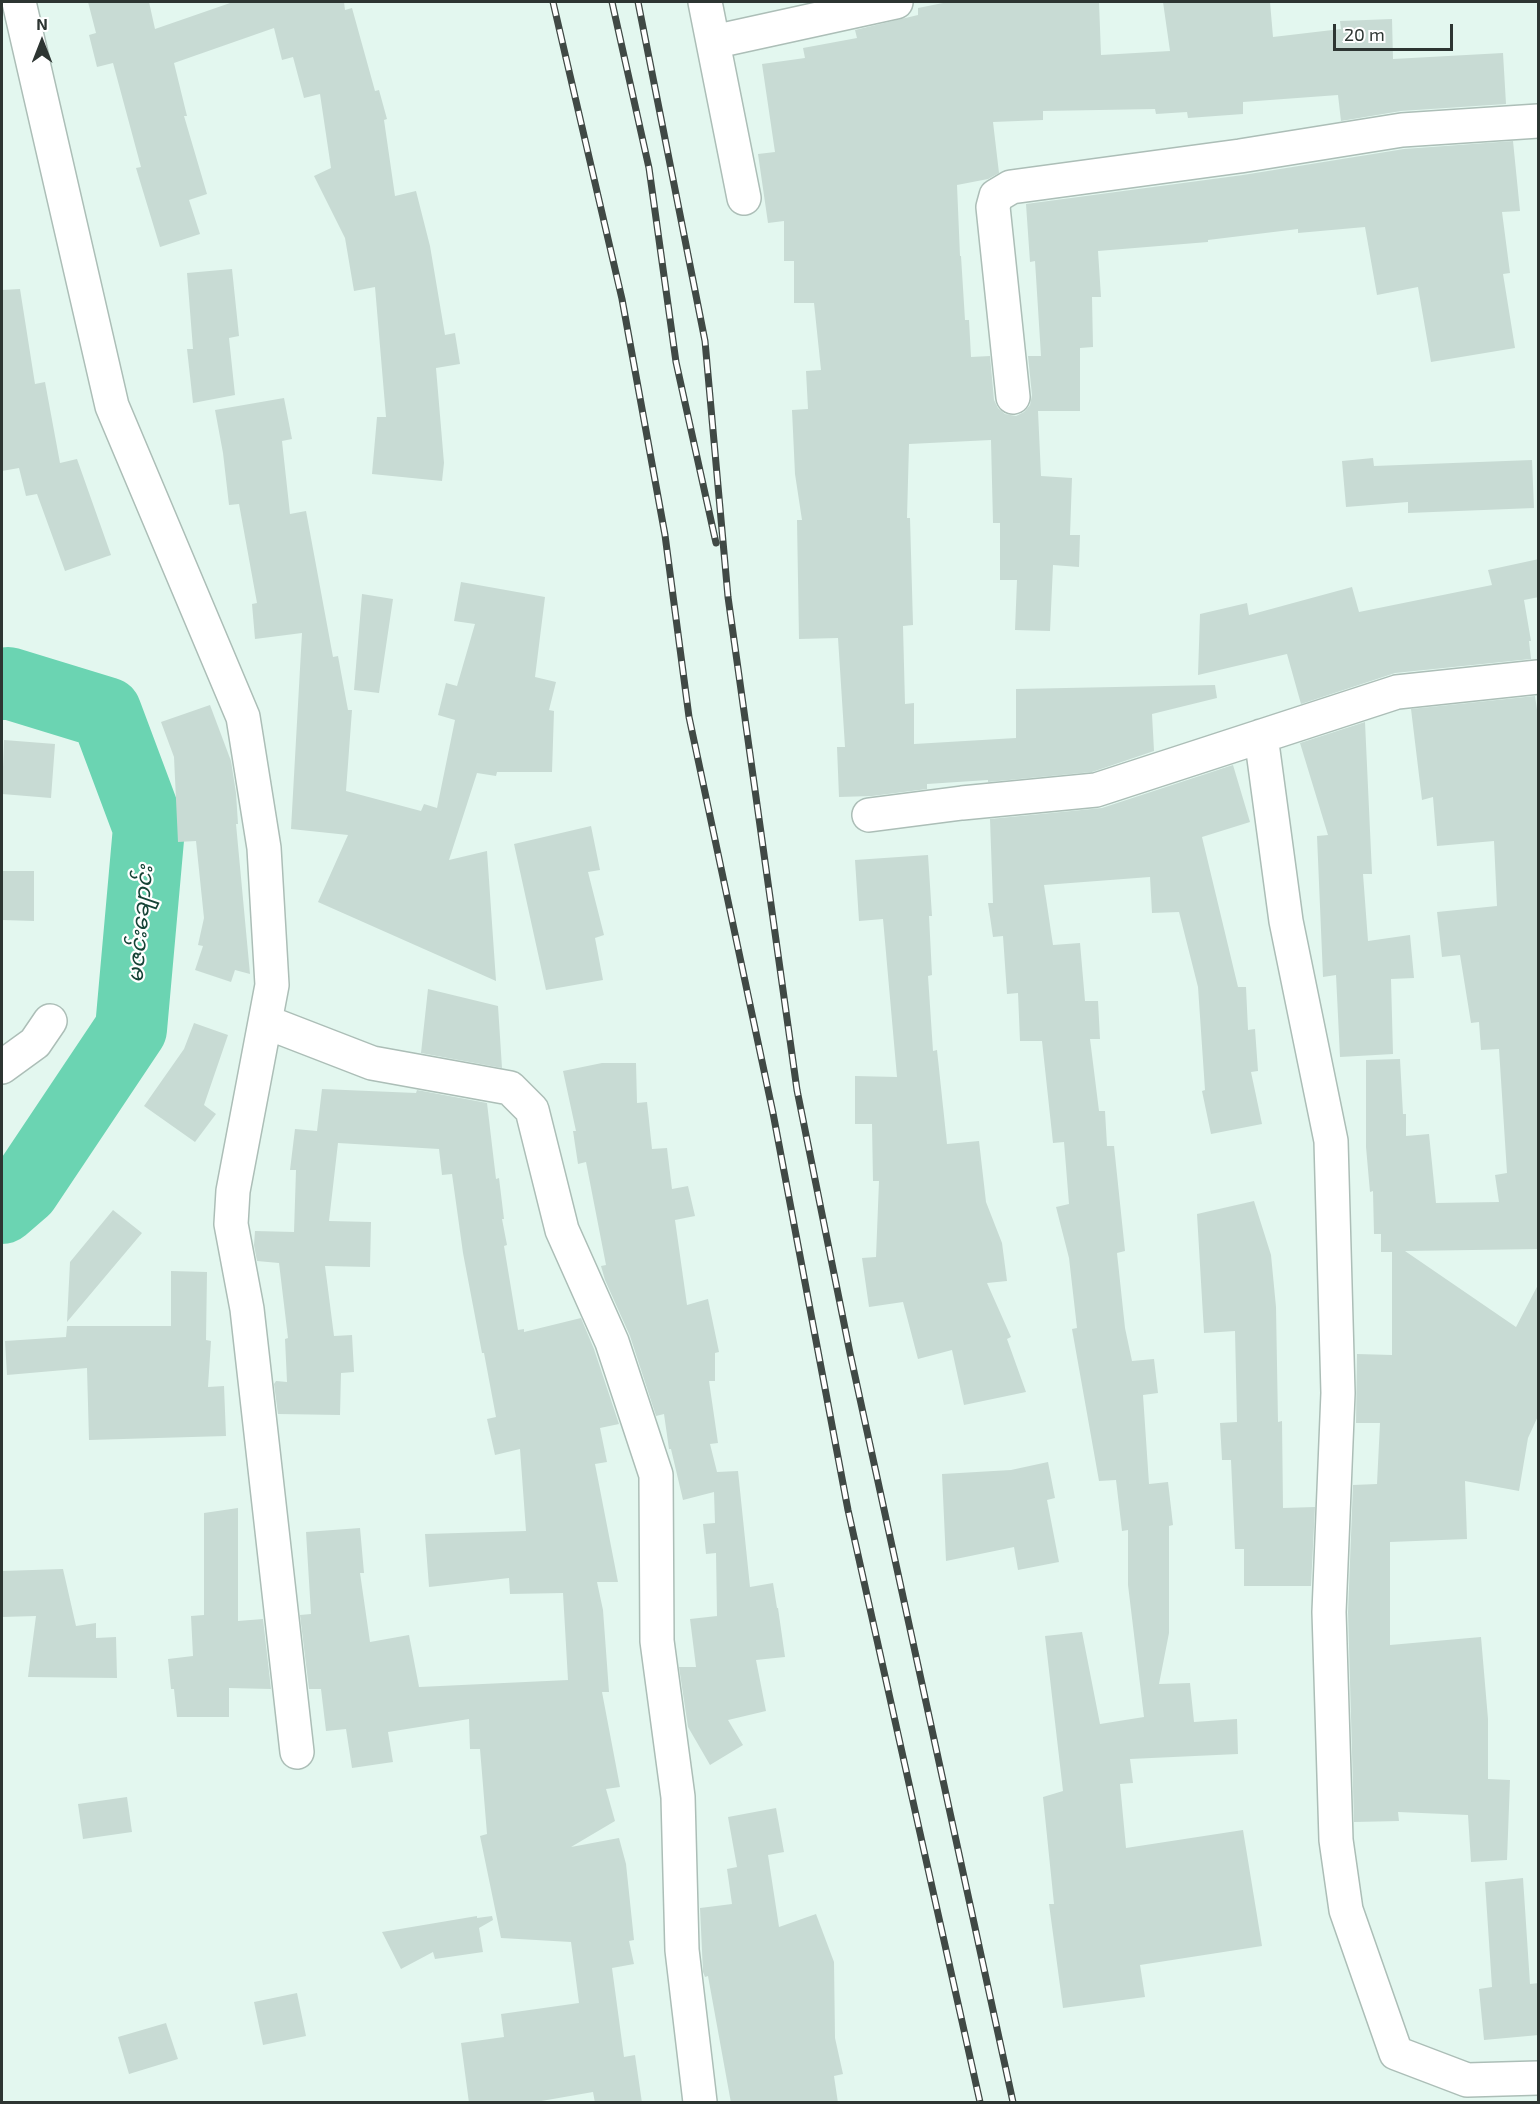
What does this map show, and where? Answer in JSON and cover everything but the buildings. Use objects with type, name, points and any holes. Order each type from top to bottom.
[{"type":"street","points":[[19,2],[112,406],[243,717],[264,848],[272,985],[233,1191],[231,1224],[247,1309],[297,1752]]},
{"type":"street","points":[[705,2],[744,198]]},
{"type":"street","points":[[713,42],[896,2]]},
{"type":"street","points":[[1013,397],[993,207],[996,196],[1011,187],[1240,156],[1402,130],[1539,121]]},
{"type":"street","points":[[869,815],[1096,790],[1397,692],[1539,678]]},
{"type":"street","points":[[1261,736],[1286,921],[1331,1141],[1338,1393],[1329,1612],[1336,1840],[1346,1910],[1396,2053],[1467,2080],[1539,2078]]},
{"type":"street","points":[[2,1067],[35,1043],[50,1021]]},
{"type":"street","points":[[266,1022],[372,1064],[510,1088],[532,1110],[562,1230],[612,1342],[656,1475],[657,1641],[678,1797],[682,1950],[700,2103]]},
{"type":"waterway","name":"မဇင်းချောင်း","points":[[2,684],[8,683],[106,713],[149,828],[131,1029],[24,1189],[2,1208]]},
{"type":"railway","points":[[553,2],[622,299],[665,535],[689,717],[773,1113],[848,1510],[980,2102]]},
{"type":"railway","points":[[612,2],[649,168],[676,362],[716,543]]},
{"type":"railway","points":[[638,2],[705,341],[728,597],[797,1090],[850,1353],[1013,2102]]}]
